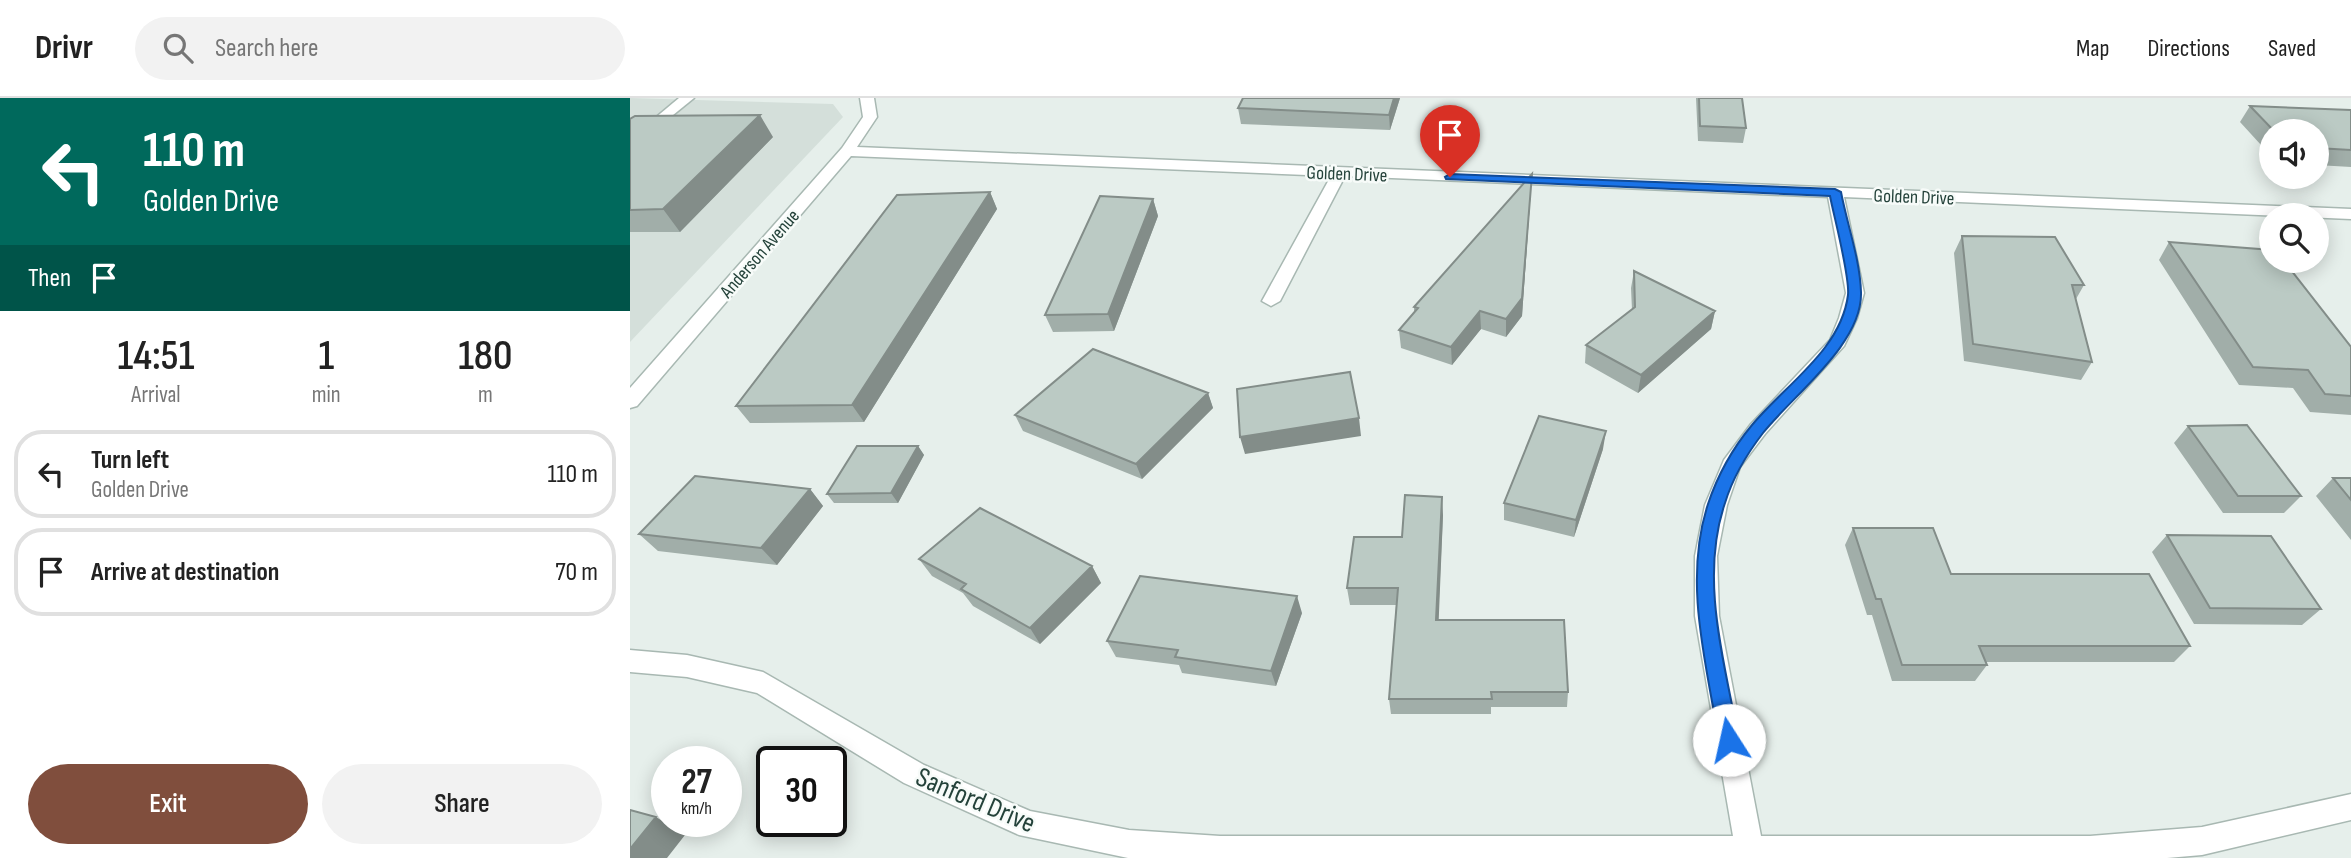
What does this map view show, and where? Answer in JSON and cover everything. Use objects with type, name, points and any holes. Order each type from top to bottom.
[{"type":"street","points":[[630,146],[687,98]]},
{"type":"street","name":"Anderson Avenue","points":[[630,401],[848,151],[870,117],[867,98]]},
{"type":"street","name":"Golden Drive","points":[[848,151],[1835,192],[2348,218]]},
{"type":"street","points":[[1271,301],[1340,173]]},
{"type":"street","points":[[1749,848],[1707,616],[1706,556],[1716,505],[1731,465],[1758,429],[1838,342],[1848,318],[1855,293],[1835,192]]},
{"type":"street","name":"Sanford Drive","points":[[630,661],[687,666],[763,683],[914,774],[1029,825],[1129,844],[1220,850],[2090,850],[2202,841],[2351,807]]},
{"type":"shaded area","points":[[630,98],[833,104],[843,117],[630,342]]},
{"type":"building","points":[[1243,98],[1394,98],[1389,115],[1238,108]]},
{"type":"building","points":[[1699,98],[1742,98],[1746,128],[1700,126]]},
{"type":"building","points":[[2250,106],[2351,110],[2351,150],[2329,149],[2329,119],[2262,119]]},
{"type":"building","points":[[760,115],[663,209],[630,210],[630,119],[635,116]]},
{"type":"building","points":[[1532,174],[1522,298],[1506,319],[1480,311],[1451,347],[1399,330],[1418,308],[1414,307]]},
{"type":"building","points":[[990,192],[852,405],[736,406],[897,195]]},
{"type":"building","points":[[1100,196],[1153,199],[1108,314],[1045,315]]},
{"type":"building","points":[[1962,236],[2055,237],[2084,285],[2072,285],[2092,362],[1973,344]]},
{"type":"building","points":[[2169,242],[2259,249],[2259,273],[2293,273],[2351,347],[2351,396],[2325,394],[2308,370],[2253,367]]},
{"type":"building","points":[[1634,271],[1715,311],[1641,375],[1586,345],[1635,307]]},
{"type":"building","points":[[1093,349],[1208,393],[1136,464],[1015,415]]},
{"type":"building","points":[[1350,372],[1359,418],[1240,437],[1237,389]]},
{"type":"building","points":[[1539,416],[1606,431],[1576,520],[1504,503]]},
{"type":"building","points":[[2247,425],[2301,496],[2238,496],[2188,426]]},
{"type":"building","points":[[857,446],[918,446],[891,493],[827,494]]},
{"type":"building","points":[[695,476],[810,489],[761,548],[639,534]]},
{"type":"building","points":[[2333,478],[2351,478],[2351,500]]},
{"type":"building","points":[[1405,495],[1442,497],[1436,620],[1564,620],[1568,692],[1491,692],[1492,699],[1389,699],[1398,588],[1347,588],[1354,537],[1402,537]]},
{"type":"building","points":[[980,508],[1092,566],[1030,628],[961,589],[966,584],[919,559]]},
{"type":"building","points":[[1853,528],[1933,528],[1951,574],[2149,574],[2190,646],[1979,646],[1987,665],[1902,665],[1881,599],[1876,599]]},
{"type":"building","points":[[2167,535],[2271,536],[2321,609],[2210,608]]},
{"type":"building","points":[[1140,576],[1297,596],[1271,671],[1175,657],[1178,650],[1107,641]]},
{"type":"building","points":[[630,810],[651,816],[651,823],[630,849]]},
{"type":"route","points":[[1450,177],[1835,192],[1855,293],[1848,318],[1838,342],[1758,429],[1731,465],[1716,505],[1706,556],[1707,616],[1729,740]]}]
